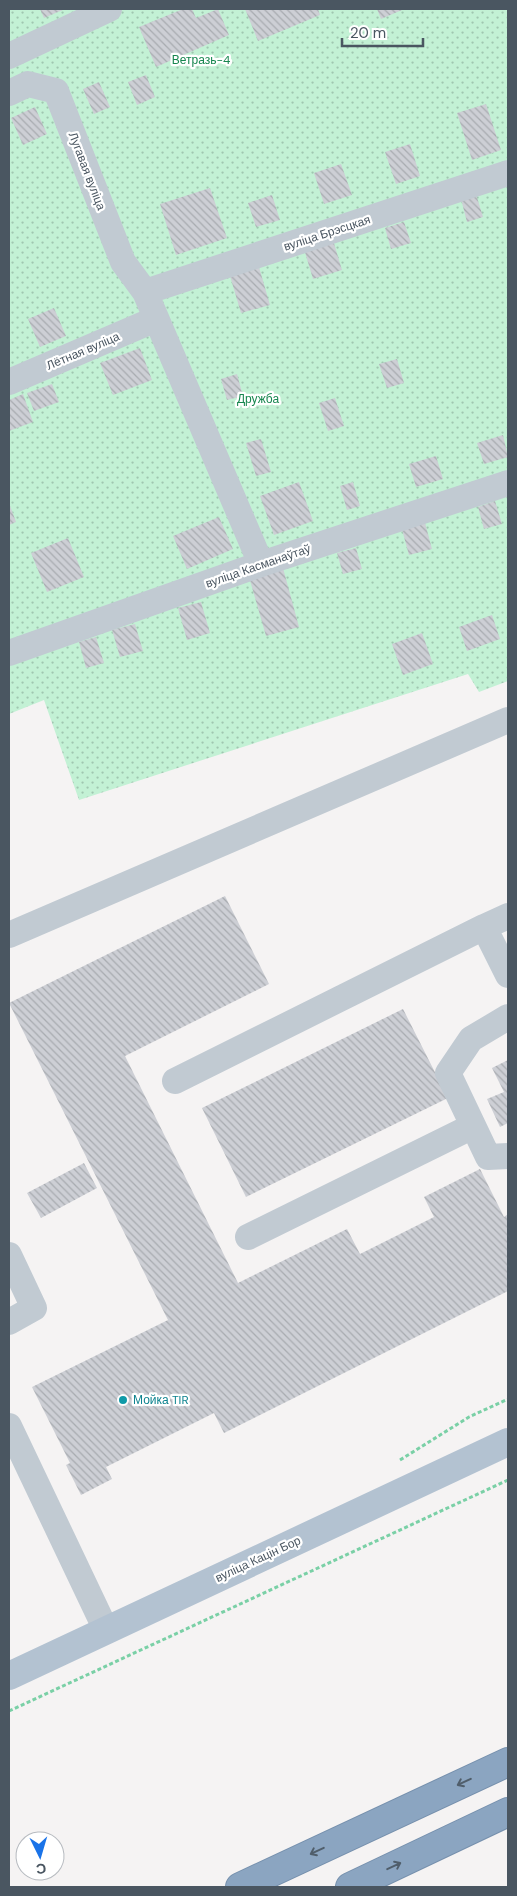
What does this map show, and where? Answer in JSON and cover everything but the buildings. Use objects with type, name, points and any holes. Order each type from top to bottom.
[{"type":"highway","points":[[240,1887],[508,1762]]},
{"type":"highway","points":[[350,1887],[508,1812]]},
{"type":"main road","name":"вуліца Кацін Бор","points":[[9,1676],[508,1442]]},
{"type":"lane","points":[[9,56],[109,9]]},
{"type":"lane","name":"Лугавая вуліца","points":[[9,93],[28,84],[56,91],[124,262],[145,292]]},
{"type":"lane","name":"вуліца Брэсцкая","points":[[145,292],[508,173]]},
{"type":"lane","points":[[145,292],[261,564]]},
{"type":"lane","name":"Лётная вуліца","points":[[9,382],[156,319]]},
{"type":"lane","name":"вуліца Касманаўтаў","points":[[9,653],[261,564],[508,483]]},
{"type":"lane","points":[[9,935],[508,720]]},
{"type":"lane","points":[[174,1081],[508,916]]},
{"type":"lane","points":[[484,927],[508,975]]},
{"type":"lane","points":[[508,1017],[471,1039],[448,1073],[488,1157],[508,1156]]},
{"type":"lane","points":[[248,1237],[472,1126]]},
{"type":"lane","points":[[9,1255],[34,1308],[9,1322]]},
{"type":"lane","points":[[9,1426],[106,1630]]},
{"type":"path","points":[[9,1711],[508,1480]]},
{"type":"green space","name":"Дружба","points":[[9,9],[508,9],[508,681],[479,692],[468,674],[79,800],[44,700],[9,714]]},
{"type":"place","name":"Мойка TIR","points":[[123,1400]]},
{"type":"park label","name":"Ветразь-4","points":[[201,60]]}]
